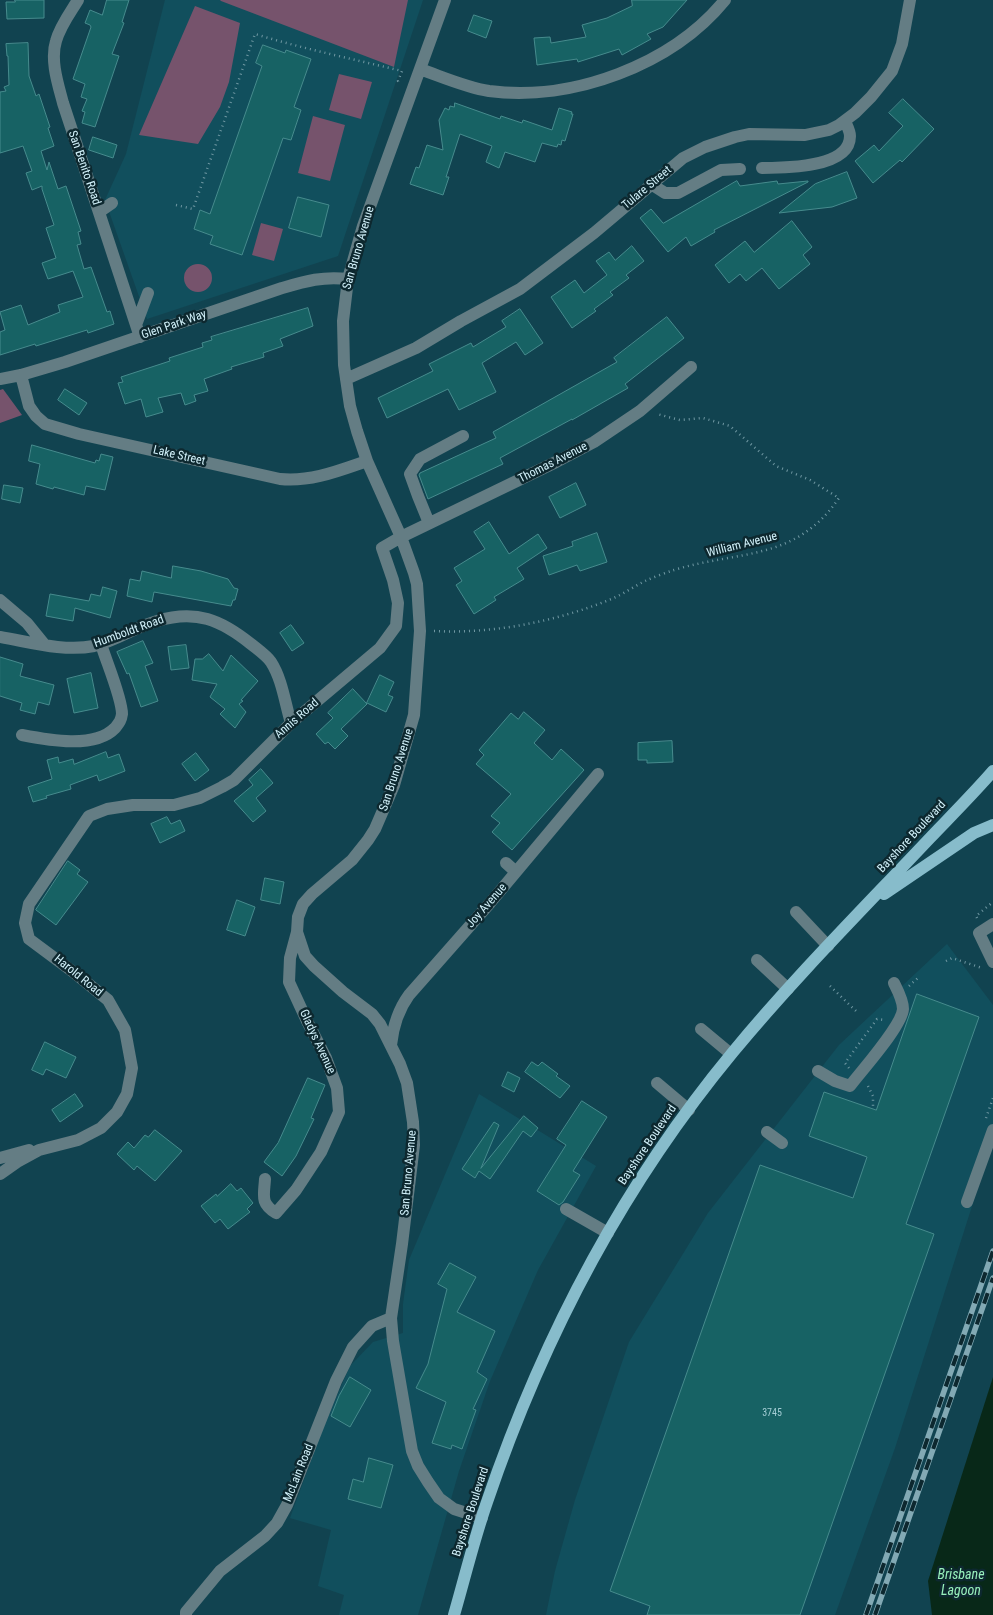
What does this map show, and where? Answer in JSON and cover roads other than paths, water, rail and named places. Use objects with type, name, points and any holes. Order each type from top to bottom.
[{"type":"main road","name":"Bayshore Boulevard","points":[[454,1615],[482,1518],[509,1441],[547,1350],[576,1290],[646,1170],[688,1110],[731,1054],[863,908],[992,775]]},
{"type":"main road","points":[[863,908],[974,833],[993,826]]},
{"type":"street","name":"San Benito Road","points":[[78,0],[66,17],[56,41],[57,79],[63,103],[138,331]]},
{"type":"street","name":"San Bruno Avenue","points":[[445,0],[363,226],[348,279],[343,321],[344,365],[357,431],[367,461],[402,537],[417,584],[420,631],[414,715],[402,760],[388,801],[375,829],[361,850],[303,904],[298,917],[297,932],[305,956],[323,976],[372,1014],[380,1024],[400,1064],[407,1083],[414,1134],[402,1244],[391,1318],[408,1434],[418,1466],[439,1498],[454,1509],[482,1518]]},
{"type":"street","points":[[420,69],[452,81],[490,91],[530,92],[576,87],[600,82],[624,73],[685,37],[703,23],[725,0]]},
{"type":"street","name":"Tulare Street","points":[[346,379],[416,348],[520,289],[594,233],[684,158],[705,147],[735,136],[811,134],[829,130],[845,121],[871,97],[892,71],[902,44],[910,0]]},
{"type":"street","points":[[762,168],[790,168],[816,164],[840,155],[849,143],[850,134],[845,121]]},
{"type":"street","points":[[651,184],[665,193],[678,193],[721,170],[740,168]]},
{"type":"street","points":[[99,212],[112,202]]},
{"type":"street","name":"Glen Park Way","points":[[0,379],[20,375],[138,331],[300,283],[332,277],[348,279]]},
{"type":"street","points":[[138,331],[148,293]]},
{"type":"street","name":"Thomas Avenue","points":[[402,537],[594,442],[640,411],[691,367]]},
{"type":"street","name":"Lake Street","points":[[20,375],[29,406],[36,416],[45,424],[79,434],[280,479],[292,480],[315,477],[367,461]]},
{"type":"street","points":[[429,523],[410,474],[420,459],[463,436]]},
{"type":"street","name":"Annis Road","points":[[89,816],[107,809],[133,805],[174,804],[200,798],[234,780],[291,722],[380,648],[396,626],[398,604],[393,580],[382,548],[402,537]]},
{"type":"street","points":[[0,600],[27,623],[44,644]]},
{"type":"street","name":"Humboldt Road","points":[[0,637],[72,648],[101,644],[156,621],[182,615],[216,621],[236,632],[270,660],[278,678],[291,722]]},
{"type":"street","points":[[22,735],[69,741],[83,740],[97,738],[113,730],[121,722],[120,700],[101,644]]},
{"type":"street","name":"Joy Avenue","points":[[391,1046],[393,1030],[401,1006],[409,995],[511,867],[598,774]]},
{"type":"street","name":"Harold Road","points":[[0,1174],[39,1150],[78,1140],[101,1128],[118,1112],[127,1094],[132,1068],[126,1030],[108,1000],[29,939],[25,923],[29,904],[89,816]]},
{"type":"street","points":[[796,912],[828,946]]},
{"type":"street","points":[[989,967],[978,933],[993,924]]},
{"type":"street","name":"Gladys Avenue","points":[[266,1179],[264,1200],[267,1207],[276,1213],[296,1190],[321,1152],[339,1112],[337,1088],[326,1058],[290,982],[290,958],[297,932]]},
{"type":"street","points":[[757,960],[788,989]]},
{"type":"street","points":[[818,1071],[834,1081],[850,1086],[899,1023],[903,1009],[901,997],[894,983]]},
{"type":"street","points":[[701,1029],[731,1054]]},
{"type":"street","points":[[658,1083],[688,1110]]},
{"type":"street","points":[[967,1202],[993,1130]]},
{"type":"street","points":[[767,1132],[782,1143]]},
{"type":"street","points":[[0,1158],[24,1151],[39,1150]]},
{"type":"street","points":[[566,1210],[608,1233]]},
{"type":"street","name":"McLain Road","points":[[186,1615],[186,1612],[220,1570],[266,1536],[277,1523],[287,1505],[336,1381],[353,1347],[372,1326],[391,1318]]},
{"type":"water","name":"Brisbane Lagoon","points":[[993,1377],[993,1615],[932,1615],[928,1581]]},
{"type":"railway","points":[[866,1615],[993,1251]]},
{"type":"railway","points":[[875,1615],[993,1278]]}]
